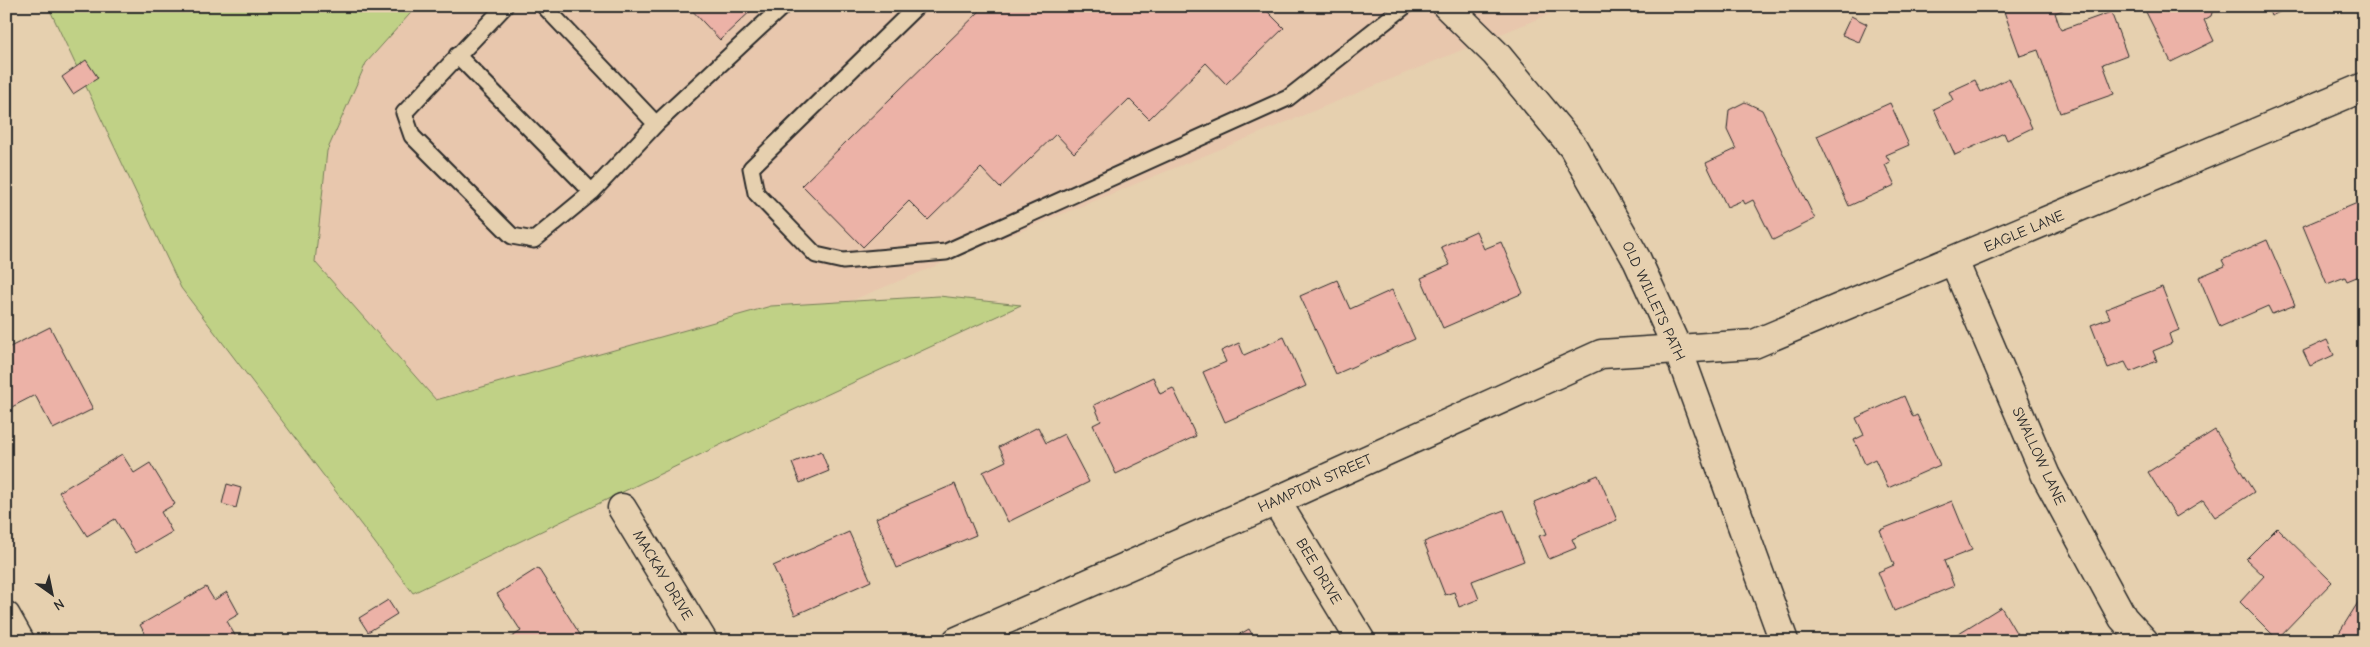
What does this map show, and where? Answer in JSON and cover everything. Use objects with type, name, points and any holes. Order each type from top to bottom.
[{"type":"street","name":"OLD WILLETS PATH","points":[[1447,6],[1496,54],[1572,147],[1637,260],[1678,350],[1784,641]]},
{"type":"street","name":"EAGLE LANE","points":[[1678,350],[1754,344],[2364,87]]},
{"type":"street","name":"SWALLOW LANE","points":[[1954,261],[2046,476],[2123,618],[2144,641]]},
{"type":"street","name":"HAMPTON STREET","points":[[958,641],[1276,501],[1601,354],[1678,350]]},
{"type":"street","name":"BEE DRIVE","points":[[1276,501],[1361,641]]},
{"type":"street","name":"MACKAY DRIVE","points":[[622,508],[703,641]]},
{"type":"street","points":[[6,616],[20,641]]},
{"type":"lane","points":[[505,6],[404,113],[412,136],[512,236],[534,240],[592,192],[656,124],[783,6]]},
{"type":"lane","points":[[544,6],[656,124]]},
{"type":"lane","points":[[917,6],[751,168],[756,193],[816,256],[844,261],[946,252],[1288,98],[1405,6]]},
{"type":"lane","points":[[457,55],[592,192]]},
{"type":"shaded area","points":[[104,6],[1569,6],[380,494]]},
{"type":"green space","points":[[48,6],[417,6],[366,63],[327,151],[315,262],[436,400],[771,306],[939,296],[1021,305],[772,420],[413,593],[181,288]]},
{"type":"building","points":[[688,6],[756,6],[720,40]]},
{"type":"building","points":[[985,6],[1262,6],[1284,28],[1226,84],[1206,63],[1149,119],[1129,99],[1074,153],[1056,134],[1000,188],[981,168],[928,220],[909,201],[863,247],[802,185]]},
{"type":"building","points":[[2002,6],[2072,6],[2055,13],[2061,30],[2111,12],[2127,55],[2103,64],[2114,94],[2060,113],[2038,50],[2020,56]]},
{"type":"building","points":[[2143,6],[2214,6],[2211,16],[2204,20],[2214,41],[2171,62]]},
{"type":"building","points":[[2267,6],[2293,6],[2271,16]]},
{"type":"building","points":[[1851,16],[1867,24],[1859,42],[1842,35]]},
{"type":"building","points":[[86,60],[98,78],[73,94],[62,77]]},
{"type":"building","points":[[2009,78],[2032,128],[2007,140],[2004,133],[1955,155],[1934,109],[1953,100],[1949,92],[1975,80],[1981,92]]},
{"type":"building","points":[[1745,102],[1762,110],[1815,219],[1773,240],[1753,200],[1745,204],[1743,200],[1727,207],[1706,163],[1736,149],[1727,130],[1729,110]]},
{"type":"building","points":[[1890,103],[1909,145],[1886,155],[1890,162],[1885,165],[1895,185],[1849,206],[1817,136]]},
{"type":"building","points":[[2362,201],[2364,206],[2364,274],[2347,281],[2345,277],[2327,284],[2303,226]]},
{"type":"building","points":[[1476,231],[1484,249],[1501,242],[1523,293],[1443,328],[1421,278],[1450,265],[1441,247]]},
{"type":"building","points":[[2267,240],[2295,305],[2272,314],[2268,306],[2220,327],[2199,277],[2225,266],[2222,260]]},
{"type":"building","points":[[1337,280],[1350,309],[1392,290],[1415,339],[1336,374],[1300,296]]},
{"type":"building","points":[[2162,287],[2179,330],[2169,334],[2172,343],[2153,351],[2157,361],[2130,372],[2125,362],[2108,368],[2091,325],[2110,318],[2106,309]]},
{"type":"building","points":[[50,327],[93,409],[53,429],[35,395],[6,410],[6,349]]},
{"type":"building","points":[[1284,337],[1306,386],[1225,422],[1203,372],[1226,362],[1221,351],[1239,343],[1244,355]]},
{"type":"building","points":[[2327,340],[2334,355],[2310,366],[2303,351]]},
{"type":"building","points":[[1153,377],[1160,394],[1173,388],[1196,436],[1116,474],[1093,425],[1101,421],[1094,405]]},
{"type":"building","points":[[1904,396],[1913,417],[1917,415],[1940,465],[1888,488],[1875,459],[1865,464],[1854,440],[1864,435],[1856,418]]},
{"type":"building","points":[[1038,427],[1046,443],[1064,434],[1089,482],[1008,522],[983,472],[1006,461],[999,447]]},
{"type":"building","points":[[2215,430],[2254,492],[2215,517],[2203,500],[2176,517],[2148,472]]},
{"type":"building","points":[[821,451],[829,471],[800,483],[792,463]]},
{"type":"building","points":[[122,454],[134,473],[150,463],[175,504],[161,512],[172,532],[136,553],[115,519],[87,536],[59,492]]},
{"type":"building","points":[[1598,475],[1617,520],[1572,539],[1576,548],[1549,559],[1539,536],[1547,534],[1534,502]]},
{"type":"building","points":[[227,484],[241,488],[236,508],[222,504]]},
{"type":"building","points":[[955,484],[976,535],[897,568],[876,518]]},
{"type":"building","points":[[1952,501],[1972,550],[1944,561],[1954,586],[1894,611],[1878,572],[1894,565],[1880,530]]},
{"type":"building","points":[[1504,510],[1524,561],[1472,581],[1479,599],[1459,607],[1454,592],[1445,595],[1424,542]]},
{"type":"building","points":[[2277,528],[2332,582],[2277,639],[2240,602],[2264,576],[2246,559]]},
{"type":"building","points":[[849,532],[871,581],[795,615],[773,566]]},
{"type":"building","points":[[538,568],[581,636],[574,641],[509,639],[521,631],[497,594]]},
{"type":"building","points":[[206,587],[214,600],[227,592],[239,614],[227,621],[238,641],[149,641],[140,625]]},
{"type":"building","points":[[2362,596],[2364,598],[2364,641],[2334,641]]},
{"type":"building","points":[[388,600],[397,614],[368,632],[359,618]]},
{"type":"building","points":[[2001,607],[2021,641],[1946,641]]},
{"type":"building","points":[[1249,629],[1256,641],[1228,641]]}]
